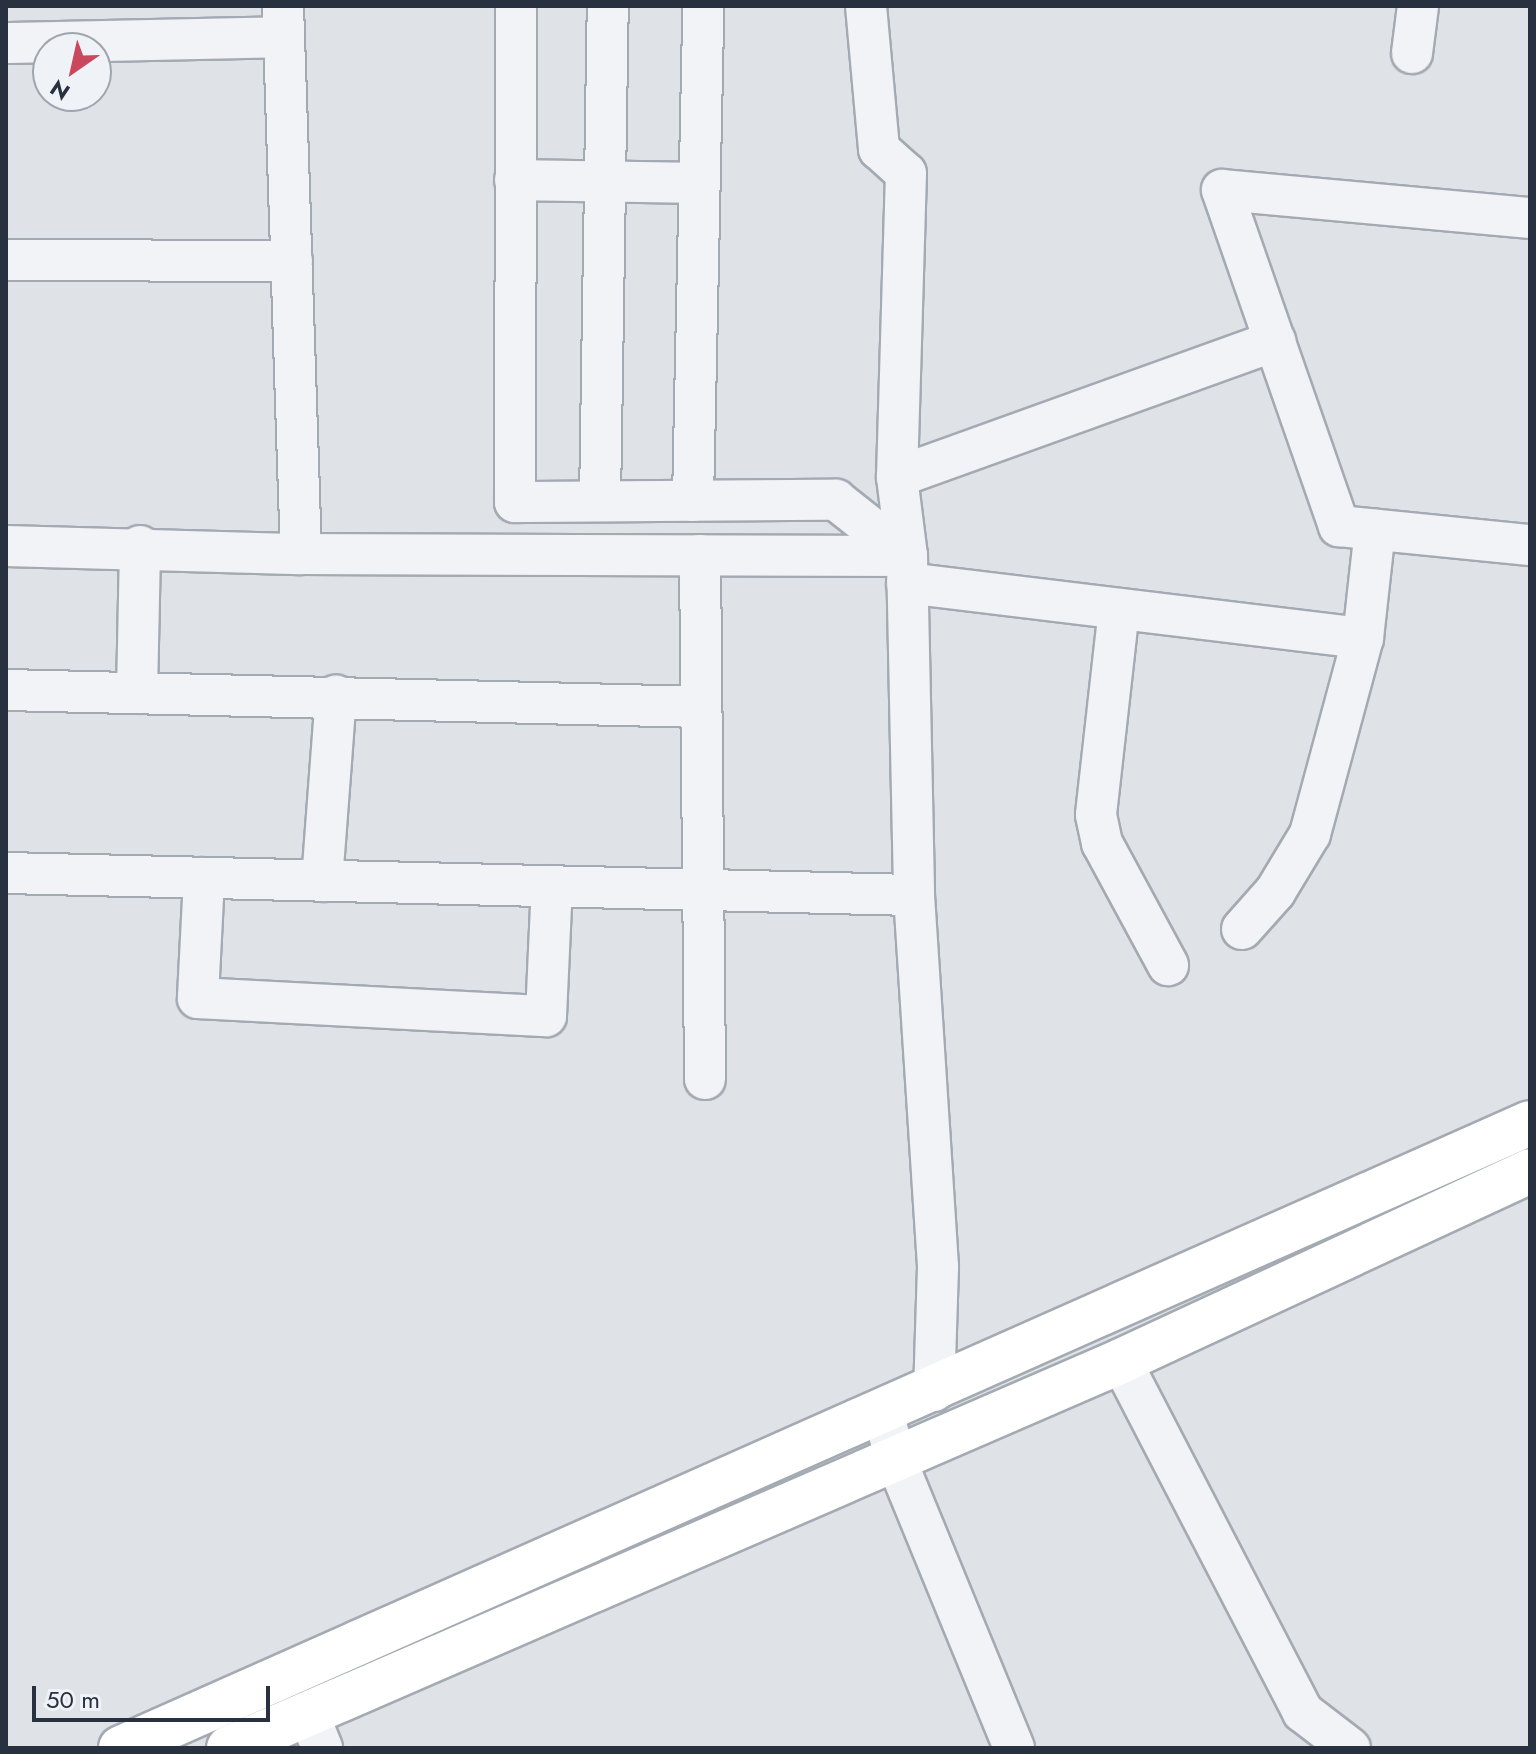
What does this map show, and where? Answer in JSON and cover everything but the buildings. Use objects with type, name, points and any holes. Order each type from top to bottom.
[{"type":"main road","points":[[121,1748],[934,1391],[1530,1123]]},
{"type":"main road","points":[[235,1747],[315,1730],[896,1460],[1121,1361],[1530,1171]]},
{"type":"street","points":[[516,6],[515,502],[836,500],[907,569]]},
{"type":"street","points":[[600,501],[608,6]]},
{"type":"street","points":[[693,501],[703,6]]},
{"type":"street","points":[[866,6],[879,149],[906,173],[897,477],[907,569],[914,895],[938,1267],[934,1391]]},
{"type":"street","points":[[1412,53],[1418,6]]},
{"type":"street","points":[[6,43],[284,21],[301,554]]},
{"type":"street","points":[[515,180],[699,183]]},
{"type":"street","points":[[1530,218],[1222,190],[1339,526],[1530,545]]},
{"type":"street","points":[[6,260],[292,261]]},
{"type":"street","points":[[897,477],[1275,341]]},
{"type":"street","points":[[1242,929],[1275,892],[1310,834],[1363,638],[1375,530]]},
{"type":"street","points":[[6,546],[140,546],[301,554],[700,555],[907,569],[1119,609],[1363,638]]},
{"type":"street","points":[[137,693],[140,546]]},
{"type":"street","points":[[700,555],[705,1079]]},
{"type":"street","points":[[1119,609],[1096,815],[1102,843],[1168,965]]},
{"type":"street","points":[[6,690],[701,707]]},
{"type":"street","points":[[322,881],[336,696]]},
{"type":"street","points":[[6,873],[914,895]]},
{"type":"street","points":[[204,878],[198,998],[546,1016],[552,886]]},
{"type":"street","points":[[1121,1361],[1303,1712],[1350,1748]]},
{"type":"street","points":[[883,1413],[896,1460],[1014,1748]]}]
